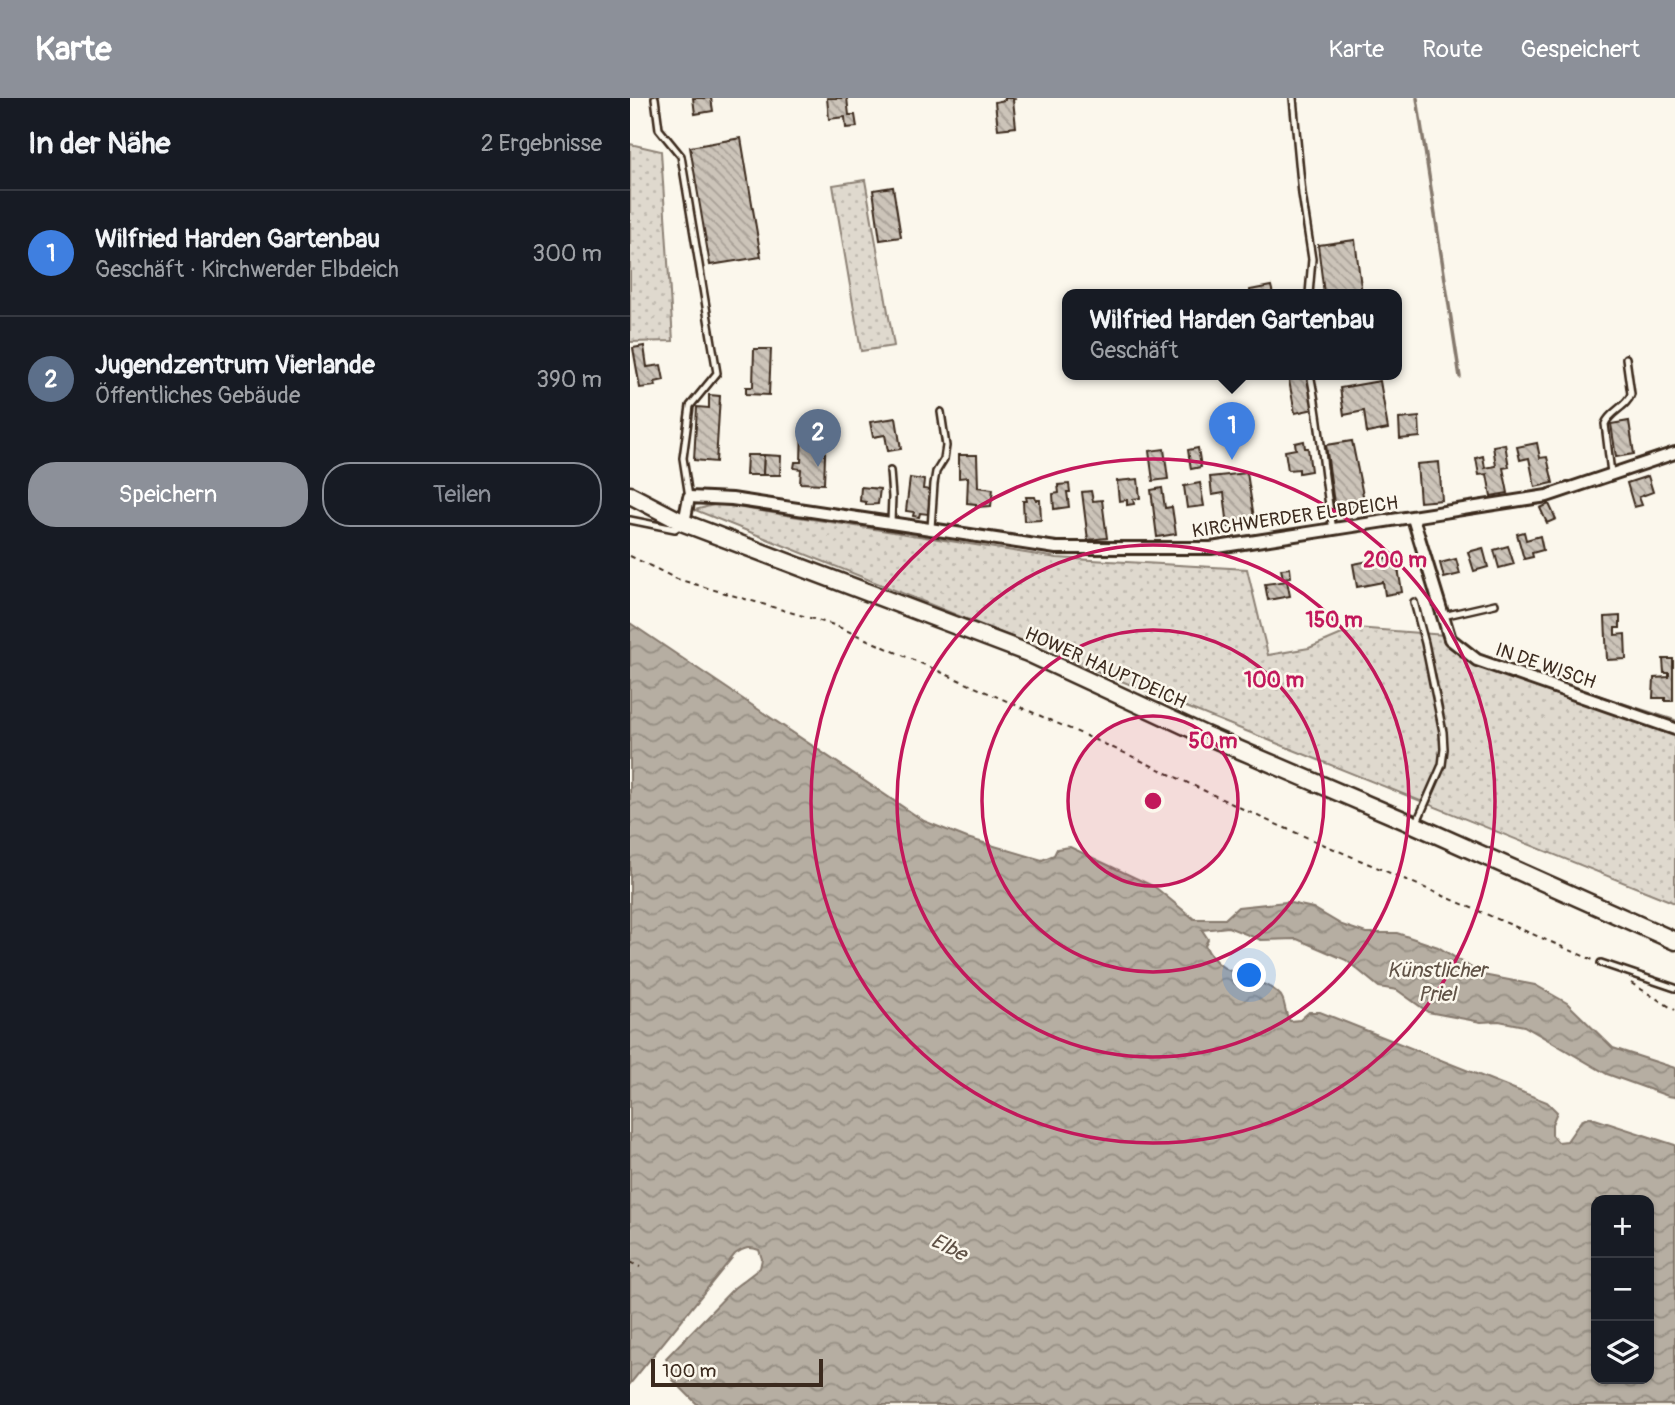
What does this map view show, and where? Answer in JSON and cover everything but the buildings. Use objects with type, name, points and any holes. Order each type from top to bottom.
[{"type":"street","name":"KIRCHWERDER ELBDEICH","points":[[689,497],[732,499],[1056,548],[1211,548],[1547,496],[1675,453]]},
{"type":"street","name":"HOWER HAUPTDEICH","points":[[630,495],[684,523],[1027,653],[1205,735],[1675,941]]},
{"type":"street","points":[[684,523],[689,497]]},
{"type":"street","name":"IN DE WISCH","points":[[1413,518],[1450,639],[1477,660],[1675,729]]},
{"type":"lane","points":[[655,98],[659,129],[681,156],[717,373],[690,406],[683,458],[689,497]]},
{"type":"lane","points":[[1293,98],[1302,194],[1312,259],[1309,289]]},
{"type":"lane","points":[[1612,475],[1605,424],[1607,418],[1629,400],[1626,358]]},
{"type":"lane","points":[[1311,380],[1333,529]]},
{"type":"lane","points":[[931,527],[936,472],[944,459],[946,446],[941,412]]},
{"type":"lane","points":[[890,471],[891,522]]},
{"type":"lane","points":[[630,520],[675,529],[684,523]]},
{"type":"lane","points":[[1414,602],[1425,642],[1444,749],[1442,765],[1415,825]]},
{"type":"lane","points":[[1443,616],[1495,604]]},
{"type":"lane","points":[[1601,963],[1675,988]]},
{"type":"path","points":[[630,556],[677,579],[834,625],[1127,754],[1264,819],[1601,963]]},
{"type":"path","points":[[1622,977],[1675,1010]]},
{"type":"path","points":[[630,1262],[640,1266]]},
{"type":"shaded area","points":[[630,144],[661,151],[673,341],[630,342]]},
{"type":"shaded area","points":[[865,180],[894,346],[861,351],[833,185]]},
{"type":"shaded area","points":[[717,504],[1057,558],[1247,569],[1268,655],[1309,648],[1356,628],[1445,635],[1479,657],[1675,720],[1675,903],[695,510]]},
{"type":"water","points":[[630,623],[924,821],[967,838],[1042,860],[1054,855],[1057,849],[1070,847],[1155,887],[1194,919],[1225,919],[1238,907],[1286,902],[1313,908],[1342,925],[1366,933],[1397,933],[1438,947],[1483,975],[1535,985],[1567,1003],[1613,1048],[1675,1068],[1675,1097],[1607,1074],[1524,1026],[1499,1021],[1481,1022],[1428,1012],[1397,990],[1379,987],[1346,960],[1297,939],[1261,940],[1228,927],[1202,930],[1208,939],[1205,945],[1211,956],[1228,970],[1277,992],[1282,998],[1290,1021],[1300,1020],[1309,1012],[1320,1012],[1547,1102],[1557,1112],[1552,1124],[1552,1135],[1558,1142],[1567,1141],[1581,1121],[1589,1117],[1675,1145],[1675,1405],[698,1405],[673,1380],[666,1358],[734,1288],[760,1268],[762,1259],[759,1250],[749,1248],[735,1254],[630,1384]]},
{"type":"waterway","points":[[1417,98],[1460,377]]},
{"type":"place","name":"Wilfried Harden Gartenbau","points":[[1232,460]]},
{"type":"place","name":"Jugendzentrum Vierlande","points":[[818,467]]},
{"type":"water label","name":"Künstlicher Priel","points":[[1437,982]]},
{"type":"water label","name":"Elbe","points":[[949,1247]]}]
